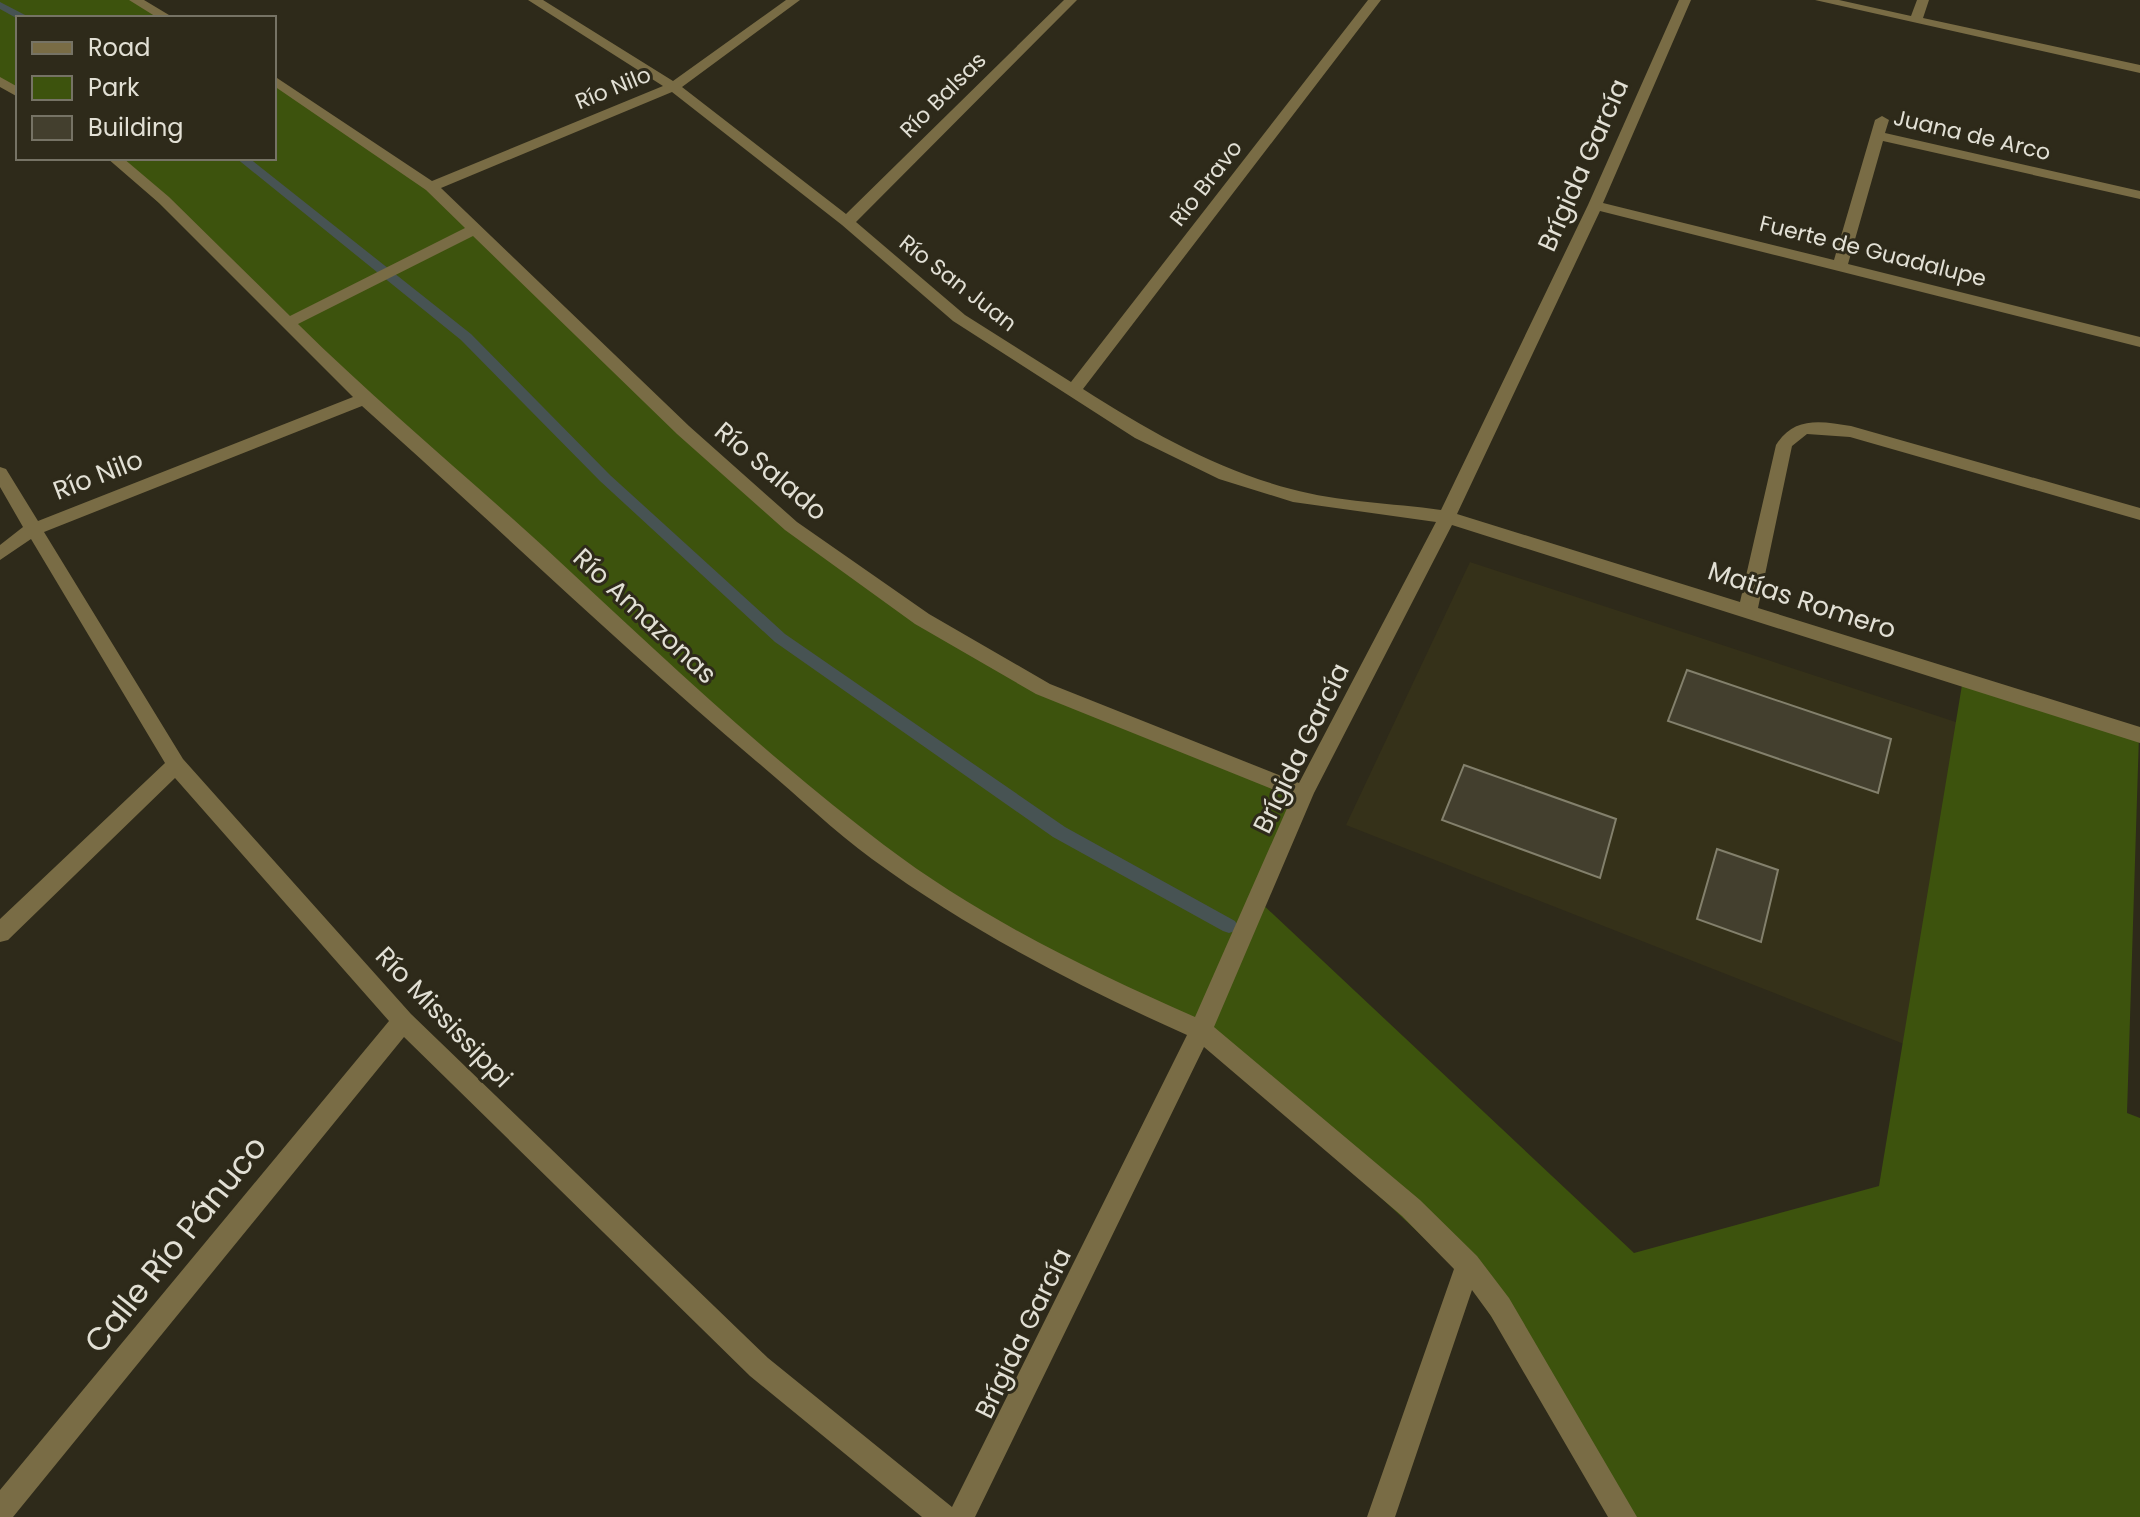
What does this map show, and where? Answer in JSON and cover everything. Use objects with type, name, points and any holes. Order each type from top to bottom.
[{"type":"street","points":[[135,0],[164,16]]},
{"type":"street","name":"Río San Juan","points":[[534,0],[673,87],[847,222],[959,318],[1141,434],[1225,475],[1293,496],[1447,517]]},
{"type":"street","name":"Río Nilo","points":[[431,187],[673,87],[794,0]]},
{"type":"street","name":"Río Balsas","points":[[847,222],[1071,0]]},
{"type":"street","name":"Río Bravo","points":[[1072,392],[1375,0]]},
{"type":"street","name":"Brígida García","points":[[961,1517],[1201,1030],[1304,793],[1447,517],[1595,205],[1685,0]]},
{"type":"street","points":[[1821,0],[2140,69]]},
{"type":"street","points":[[1916,20],[1923,0]]},
{"type":"street","name":"Río Salado","points":[[276,81],[431,187],[683,430],[791,526],[922,619],[1043,689],[1304,793]]},
{"type":"street","name":"Juana de Arco","points":[[1840,265],[1880,128],[2140,195]]},
{"type":"street","name":"Río Amazonas","points":[[116,160],[164,200],[364,399],[534,549],[675,681],[878,852],[974,915],[1090,981],[1201,1030],[1411,1208],[1468,1265],[1533,1359],[1623,1517]]},
{"type":"street","name":"Fuerte de Guadalupe","points":[[1595,205],[2140,342]]},
{"type":"street","points":[[288,323],[475,229]]},
{"type":"street","name":"Río Nilo","points":[[0,554],[31,530],[364,399]]},
{"type":"street","points":[[1748,610],[1784,445],[1788,437],[1806,427],[1851,432],[2140,514]]},
{"type":"street","name":"Río Mississippi","points":[[0,473],[31,530],[176,765],[403,1021],[759,1367],[943,1517]]},
{"type":"street","name":"Matías Romero","points":[[1447,517],[2140,735]]},
{"type":"street","points":[[0,933],[176,765]]},
{"type":"street","name":"Calle Río Pánuco","points":[[0,1511],[403,1021]]},
{"type":"street","points":[[1381,1517],[1468,1265]]},
{"type":"shaded area","points":[[1470,562],[1965,725],[1909,1046],[1346,825]]},
{"type":"green space","points":[[0,0],[135,0],[164,16],[16,16],[16,92],[0,81]]},
{"type":"green space","points":[[276,81],[431,187],[791,526],[1043,689],[1304,793],[1258,900],[1634,1253],[1879,1186],[1963,679],[2139,735],[2127,1113],[2140,1118],[2140,1517],[1623,1517],[1464,1275],[1201,1030],[1090,981],[878,852],[364,399],[114,160],[276,160]]},
{"type":"building","points":[[1687,670],[1891,739],[1878,793],[1668,721]]},
{"type":"building","points":[[1464,765],[1616,819],[1600,878],[1442,820]]},
{"type":"building","points":[[1717,849],[1778,870],[1761,942],[1697,919]]},
{"type":"waterway","points":[[0,5],[19,16]]},
{"type":"waterway","points":[[245,160],[466,337],[605,478],[780,638],[1059,832],[1229,926]]}]
